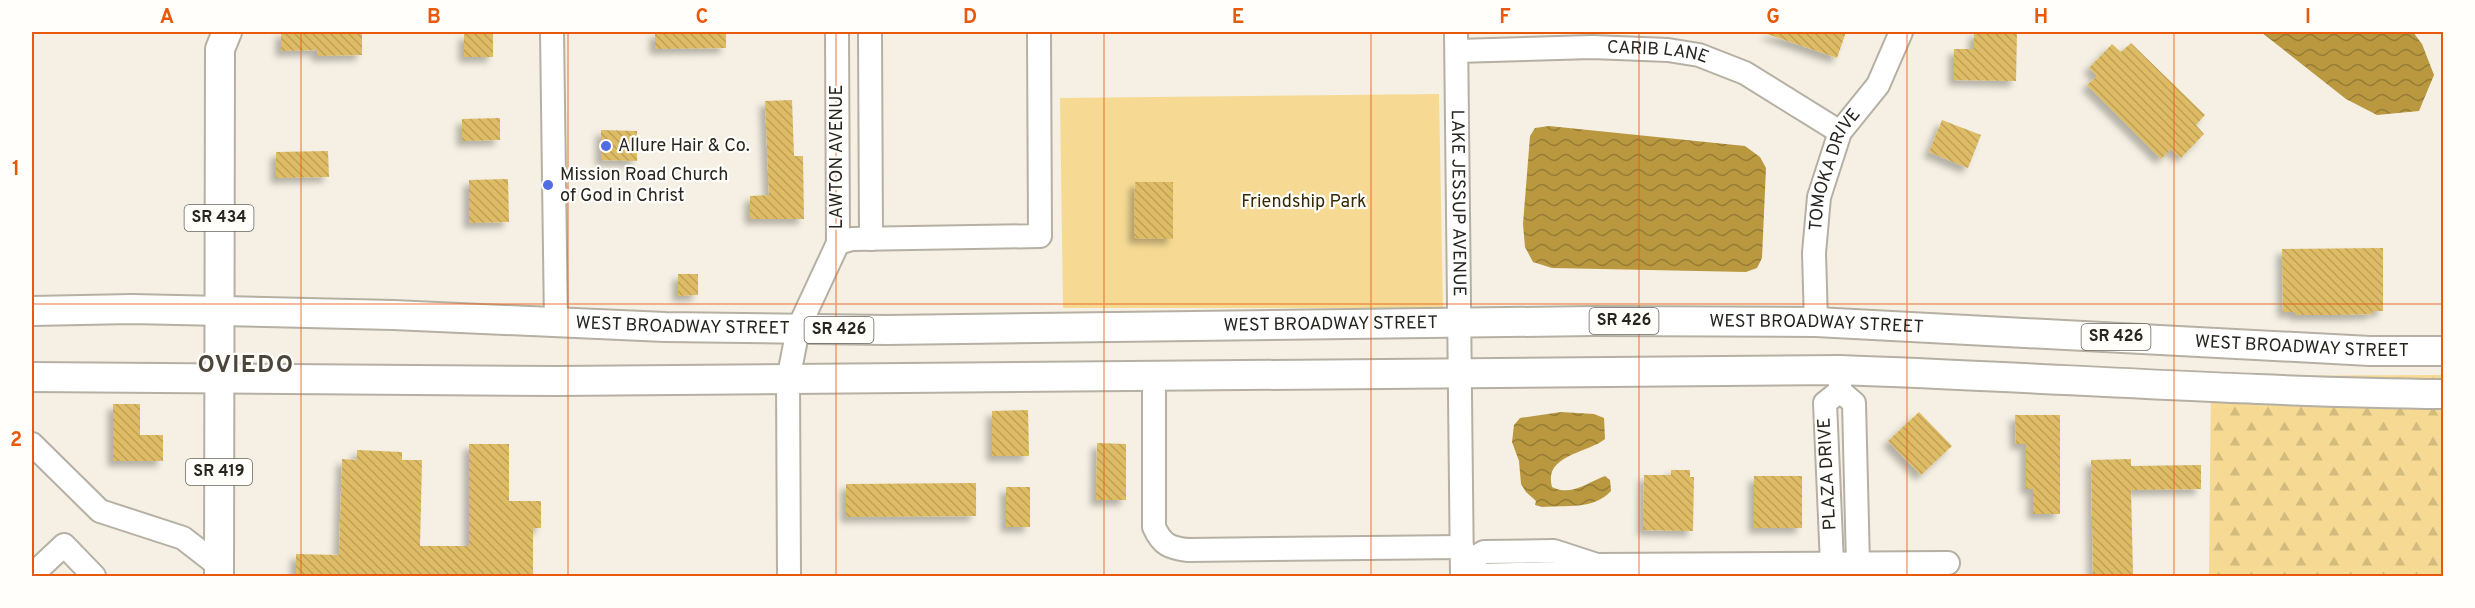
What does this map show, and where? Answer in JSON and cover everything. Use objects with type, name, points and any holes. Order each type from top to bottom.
[{"type":"main road","name":"SR 434","points":[[218,379],[219,37]]},
{"type":"main road","name":"WEST BROADWAY STREET","points":[[32,312],[132,309],[393,315],[556,324],[887,330],[1459,323],[1816,322],[2370,351],[2444,351]]},
{"type":"main road","points":[[32,377],[788,380],[1460,373],[1840,380],[2022,376],[2142,385],[2444,394]]},
{"type":"main road","name":"SR 419","points":[[218,379],[219,571]]},
{"type":"street","points":[[552,32],[556,324]]},
{"type":"street","name":"LAWTON AVENUE","points":[[789,576],[788,380],[798,329],[838,243],[837,32]]},
{"type":"street","points":[[870,32],[871,239]]},
{"type":"street","points":[[838,243],[852,239],[1040,236],[1039,32]]},
{"type":"street","name":"TOMOKA DRIVE","points":[[1816,322],[1814,253],[1819,197],[1840,132],[1878,85],[1901,32]]},
{"type":"street","name":"CARIB LANE","points":[[1457,41],[1668,50],[1699,55],[1745,73],[1840,132]]},
{"type":"street","name":"LAKE JESSUP AVENUE","points":[[1457,41],[1462,563]]},
{"type":"street","points":[[1154,377],[1154,528],[1160,540],[1170,548],[1462,563],[1484,552],[1554,551],[1595,565],[1948,563]]},
{"type":"street","name":"PLAZA DRIVE","points":[[1832,564],[1825,403],[1840,380],[1854,403],[1858,564]]},
{"type":"street","points":[[32,444],[100,511],[183,538],[219,571]]},
{"type":"street","points":[[32,575],[64,545],[94,576]]},
{"type":"green space","name":"Friendship Park","points":[[1439,94],[1443,308],[1063,308],[1060,98]]},
{"type":"green space","points":[[2443,375],[2443,576],[2209,576],[2211,376]]},
{"type":"water","points":[[2261,32],[2413,32],[2422,44],[2434,75],[2419,111],[2377,115],[2346,99]]},
{"type":"water","points":[[1549,126],[1745,146],[1760,157],[1766,168],[1762,258],[1757,268],[1746,272],[1552,268],[1533,262],[1525,247],[1523,224],[1530,136],[1535,128]]},
{"type":"water","points":[[1561,412],[1594,414],[1604,418],[1605,439],[1560,461],[1551,476],[1552,487],[1559,490],[1579,488],[1605,476],[1610,480],[1611,491],[1588,504],[1542,507],[1535,505],[1536,501],[1521,484],[1519,461],[1512,442],[1514,425],[1520,418]]},
{"type":"building","points":[[281,32],[362,32],[362,55],[317,56],[317,50],[281,51]]},
{"type":"building","points":[[655,32],[726,32],[726,48],[655,49]]},
{"type":"building","points":[[1768,32],[1846,32],[1837,58],[1767,34]]},
{"type":"building","points":[[1974,32],[2017,32],[2016,81],[1954,80],[1954,49],[1974,49]]},
{"type":"building","points":[[464,34],[493,34],[493,57],[464,57]]},
{"type":"building","points":[[2131,43],[2205,115],[2196,125],[2204,134],[2181,158],[2171,149],[2161,159],[2087,85],[2097,76],[2089,68],[2112,44],[2121,52]]},
{"type":"building","points":[[792,100],[794,156],[803,156],[804,219],[750,219],[750,196],[769,195],[765,101]]},
{"type":"building","points":[[500,118],[500,140],[462,141],[462,119]]},
{"type":"building","points":[[1942,120],[1981,135],[1968,168],[1929,152]]},
{"type":"building","points":[[601,130],[637,131],[637,161],[601,160]]},
{"type":"building","points":[[328,151],[329,177],[276,178],[276,152]]},
{"type":"building","points":[[508,179],[509,222],[469,223],[469,180]]},
{"type":"building","points":[[1135,182],[1173,182],[1173,239],[1134,238]]},
{"type":"building","points":[[2383,248],[2383,311],[2372,311],[2372,314],[2340,315],[2295,315],[2295,312],[2283,312],[2282,249]]},
{"type":"building","points":[[678,274],[698,274],[698,295],[678,296]]},
{"type":"building","points":[[113,404],[140,404],[140,435],[163,435],[163,461],[113,461]]},
{"type":"building","points":[[1028,410],[1029,456],[992,456],[992,411]]},
{"type":"building","points":[[1919,412],[1952,446],[1921,475],[1888,441]]},
{"type":"building","points":[[2015,415],[2060,415],[2060,514],[2033,514],[2033,489],[2026,489],[2026,444],[2016,444]]},
{"type":"building","points":[[1097,443],[1126,444],[1126,500],[1096,500]]},
{"type":"building","points":[[469,444],[509,444],[509,501],[541,501],[541,528],[533,528],[533,576],[296,576],[296,554],[339,555],[342,459],[357,460],[357,450],[402,452],[402,460],[422,460],[420,546],[469,546]]},
{"type":"building","points":[[2131,459],[2131,466],[2201,465],[2201,489],[2131,490],[2133,574],[2093,574],[2091,460]]},
{"type":"building","points":[[1671,470],[1690,470],[1690,477],[1694,477],[1693,531],[1643,530],[1644,475],[1671,475]]},
{"type":"building","points":[[1754,476],[1802,476],[1802,528],[1754,528]]},
{"type":"building","points":[[976,483],[976,516],[846,517],[846,484]]},
{"type":"building","points":[[1006,487],[1030,487],[1030,527],[1006,527]]},
{"type":"place","name":"Allure Hair & Co.","points":[[606,146]]},
{"type":"place","name":"Mission Road Church of God in Christ","points":[[548,185]]},
{"type":"district","name":"OVIEDO","points":[[246,366]]}]
